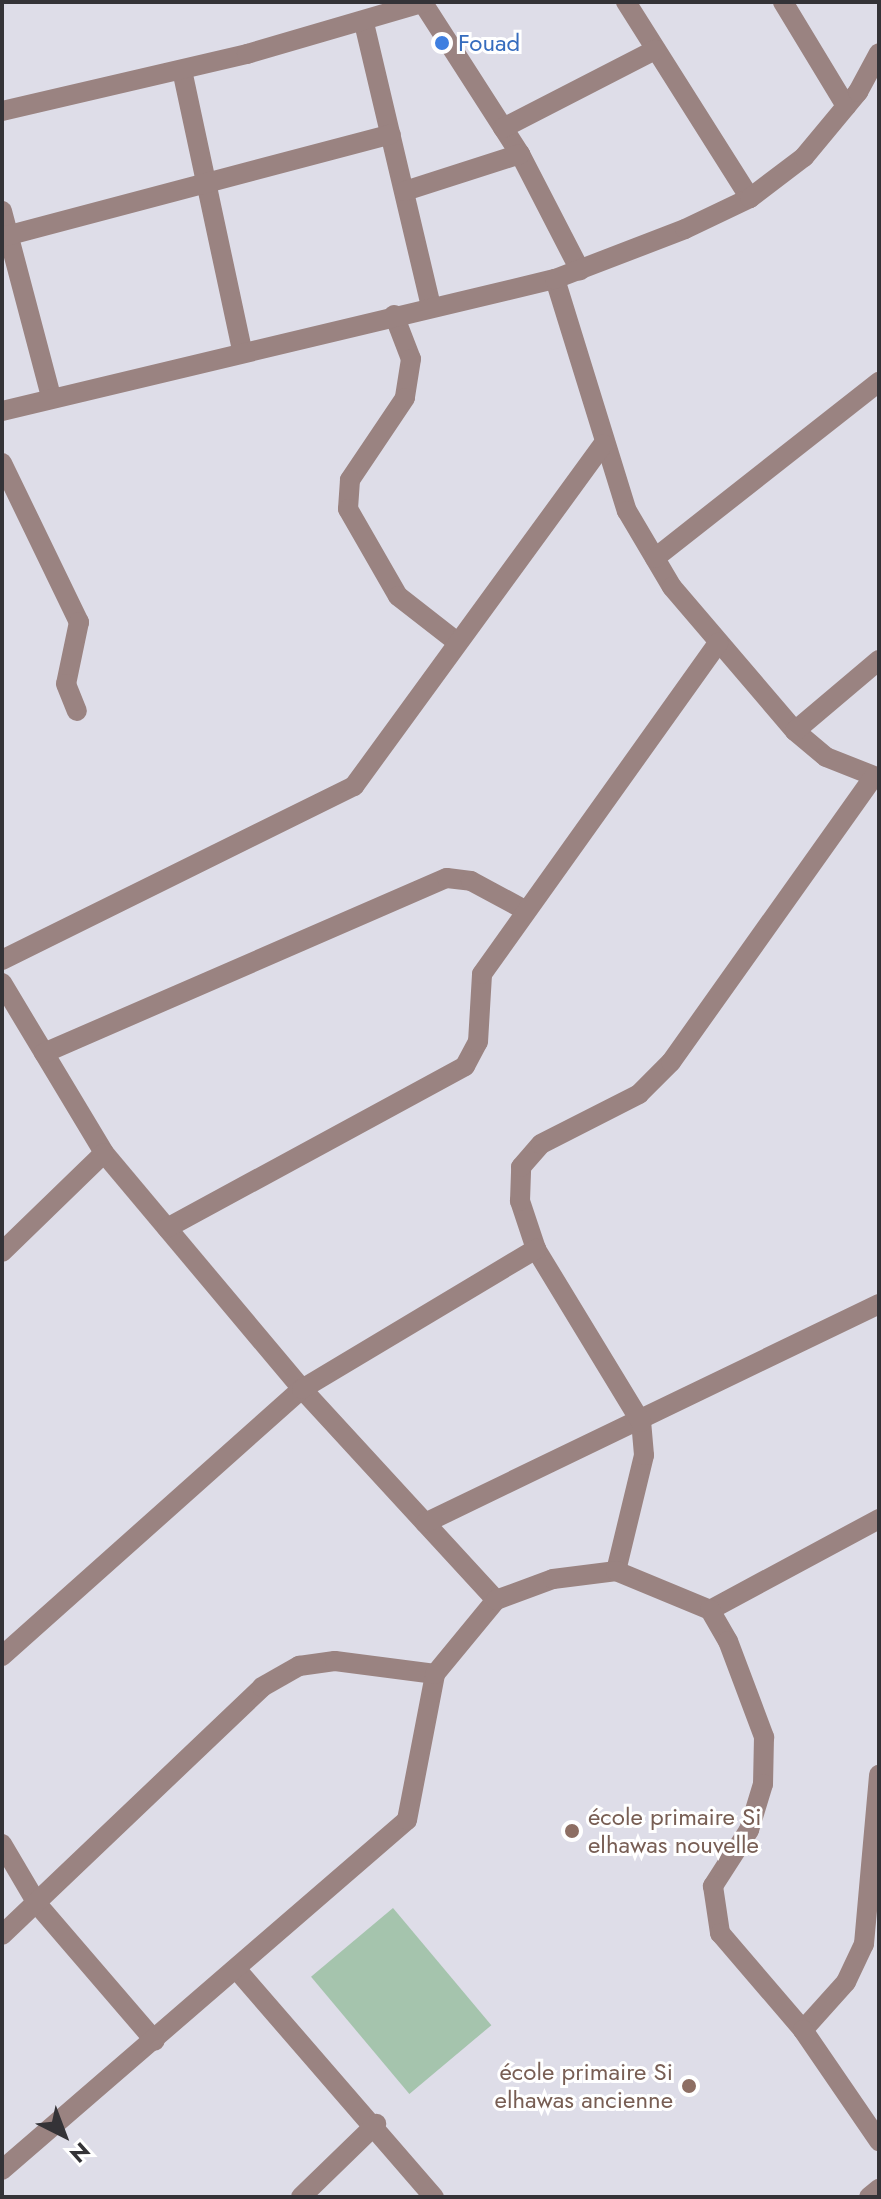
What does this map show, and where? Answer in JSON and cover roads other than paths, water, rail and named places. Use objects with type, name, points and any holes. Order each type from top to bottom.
[{"type":"street","points":[[2,111],[182,70],[364,23],[424,2],[520,154],[580,270]]},
{"type":"street","points":[[626,2],[750,198]]},
{"type":"street","points":[[783,2],[846,106]]},
{"type":"street","points":[[364,23],[431,307]]},
{"type":"street","points":[[503,128],[655,50]]},
{"type":"street","points":[[2,411],[242,350],[555,279],[580,270],[750,198],[804,157],[846,106],[879,53]]},
{"type":"street","points":[[182,70],[242,350]]},
{"type":"street","points":[[6,236],[391,134]]},
{"type":"street","points":[[405,191],[520,154]]},
{"type":"street","points":[[2,211],[6,236],[51,397]]},
{"type":"street","points":[[555,279],[603,444],[655,558],[718,643],[795,731],[826,757],[876,778],[671,1062],[639,1094],[541,1144],[521,1167],[520,1201],[536,1249],[641,1422],[644,1455],[616,1571]]},
{"type":"street","points":[[394,315],[411,359],[405,398],[350,480],[348,509],[398,596],[457,642]]},
{"type":"street","points":[[655,558],[879,382]]},
{"type":"street","points":[[2,960],[332,803],[354,786],[603,444]]},
{"type":"street","points":[[2,463],[79,622],[66,684],[77,711]]},
{"type":"street","points":[[167,1228],[465,1066],[478,1042],[482,974],[523,909],[718,643]]},
{"type":"street","points":[[795,731],[879,660]]},
{"type":"street","points":[[44,1053],[447,878],[471,881],[523,909]]},
{"type":"street","points":[[2,983],[104,1153],[302,1389],[496,1600]]},
{"type":"street","points":[[2,1252],[104,1153]]},
{"type":"street","points":[[2,1656],[302,1389],[536,1249]]},
{"type":"street","points":[[425,1523],[641,1422],[879,1304]]},
{"type":"street","points":[[710,1610],[879,1519]]},
{"type":"street","points":[[2,2170],[238,1971],[407,1820],[435,1674],[496,1600],[553,1579],[616,1571],[710,1610],[751,1692],[764,1737],[763,1784],[749,1830],[713,1886],[720,1933],[803,2030],[879,2141]]},
{"type":"street","points":[[2,1935],[38,1905],[262,1687],[299,1666],[335,1661],[435,1674]]},
{"type":"street","points":[[803,2030],[846,1982],[864,1944],[879,1775]]},
{"type":"street","points":[[2,1844],[38,1905],[155,2041]]},
{"type":"street","points":[[238,1971],[376,2124],[434,2197]]},
{"type":"street","points":[[301,2197],[376,2124]]},
{"type":"street","points":[[869,2197],[879,2189]]},
{"type":"place","name":"Fouad","points":[[442,43]]},
{"type":"place","name":"école primaire Si elhawas nouvelle","points":[[572,1831]]},
{"type":"place","name":"école primaire Si elhawas ancienne","points":[[689,2086]]}]
